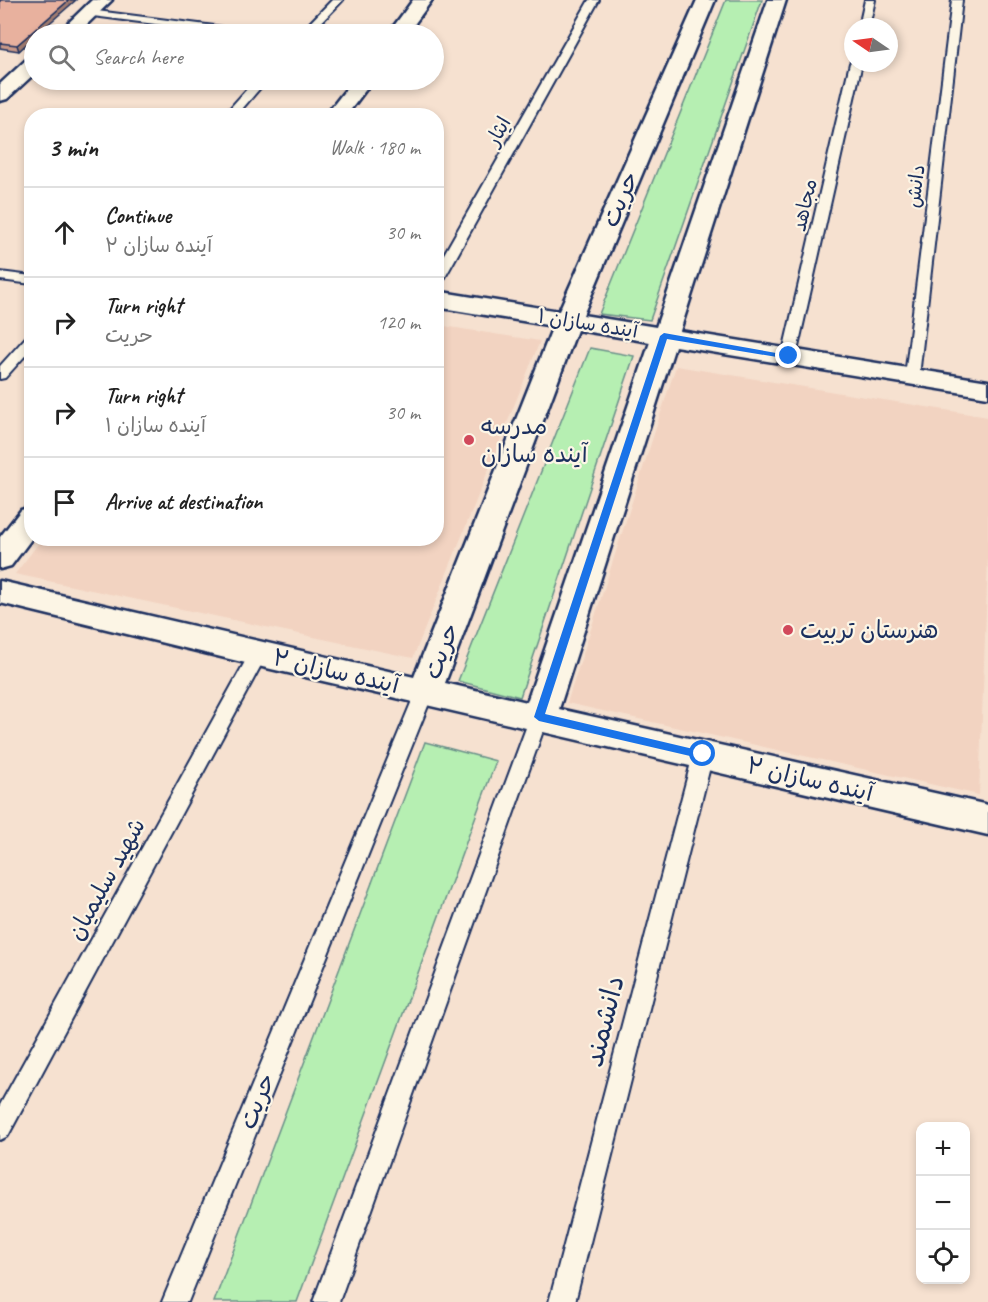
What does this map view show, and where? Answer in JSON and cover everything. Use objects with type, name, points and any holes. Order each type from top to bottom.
[{"type":"street","points":[[405,24],[423,0]]},
{"type":"street","name":"حریت","points":[[425,691],[568,320],[706,0]]},
{"type":"street","points":[[539,717],[777,0]]},
{"type":"street","points":[[77,24],[96,6]]},
{"type":"street","points":[[0,95],[24,72]]},
{"type":"street","points":[[341,108],[355,90]]},
{"type":"street","name":"آینده سازان ۱","points":[[444,300],[988,389]]},
{"type":"street","points":[[0,558],[24,527]]},
{"type":"street","name":"آینده سازان ۲","points":[[0,592],[258,654],[988,820]]},
{"type":"lane","points":[[314,24],[338,0]]},
{"type":"lane","name":"ایثار","points":[[444,267],[594,0]]},
{"type":"lane","points":[[866,18],[870,0]]},
{"type":"lane","name":"دانش","points":[[912,376],[957,0]]},
{"type":"lane","points":[[96,6],[198,24]]},
{"type":"lane","name":"مجاهد","points":[[789,356],[854,72]]},
{"type":"lane","points":[[236,108],[252,90]]},
{"type":"lane","points":[[0,276],[24,279]]},
{"type":"lane","points":[[2,369],[24,347]]},
{"type":"lane","name":"شهید سلیمیان","points":[[0,1128],[258,654]]},
{"type":"lane","name":"حریت","points":[[175,1302],[425,691]]},
{"type":"lane","points":[[326,1302],[539,717]]},
{"type":"lane","name":"دانشمند","points":[[562,1302],[703,754]]},
{"type":"shaded area","name":"مدرسه آینده سازان","points":[[444,326],[540,341],[413,658],[15,574],[37,546],[444,546]]},
{"type":"shaded area","name":"هنرستان تربیت","points":[[676,366],[988,417],[988,558],[979,795],[567,703]]},
{"type":"green space","points":[[726,0],[762,0],[650,320],[599,314]]},
{"type":"green space","points":[[590,348],[634,356],[520,697],[458,681]]},
{"type":"green space","points":[[425,742],[496,761],[297,1302],[214,1302]]},
{"type":"building","points":[[0,0],[69,0],[41,24],[24,24],[24,39],[17,45],[0,43]]},
{"type":"place","name":"مدرسه آینده سازان","points":[[469,440]]},
{"type":"place","name":"هنرستان تربیت","points":[[788,630]]},
{"type":"route","points":[[703,754],[539,717],[664,336],[789,356]]}]
